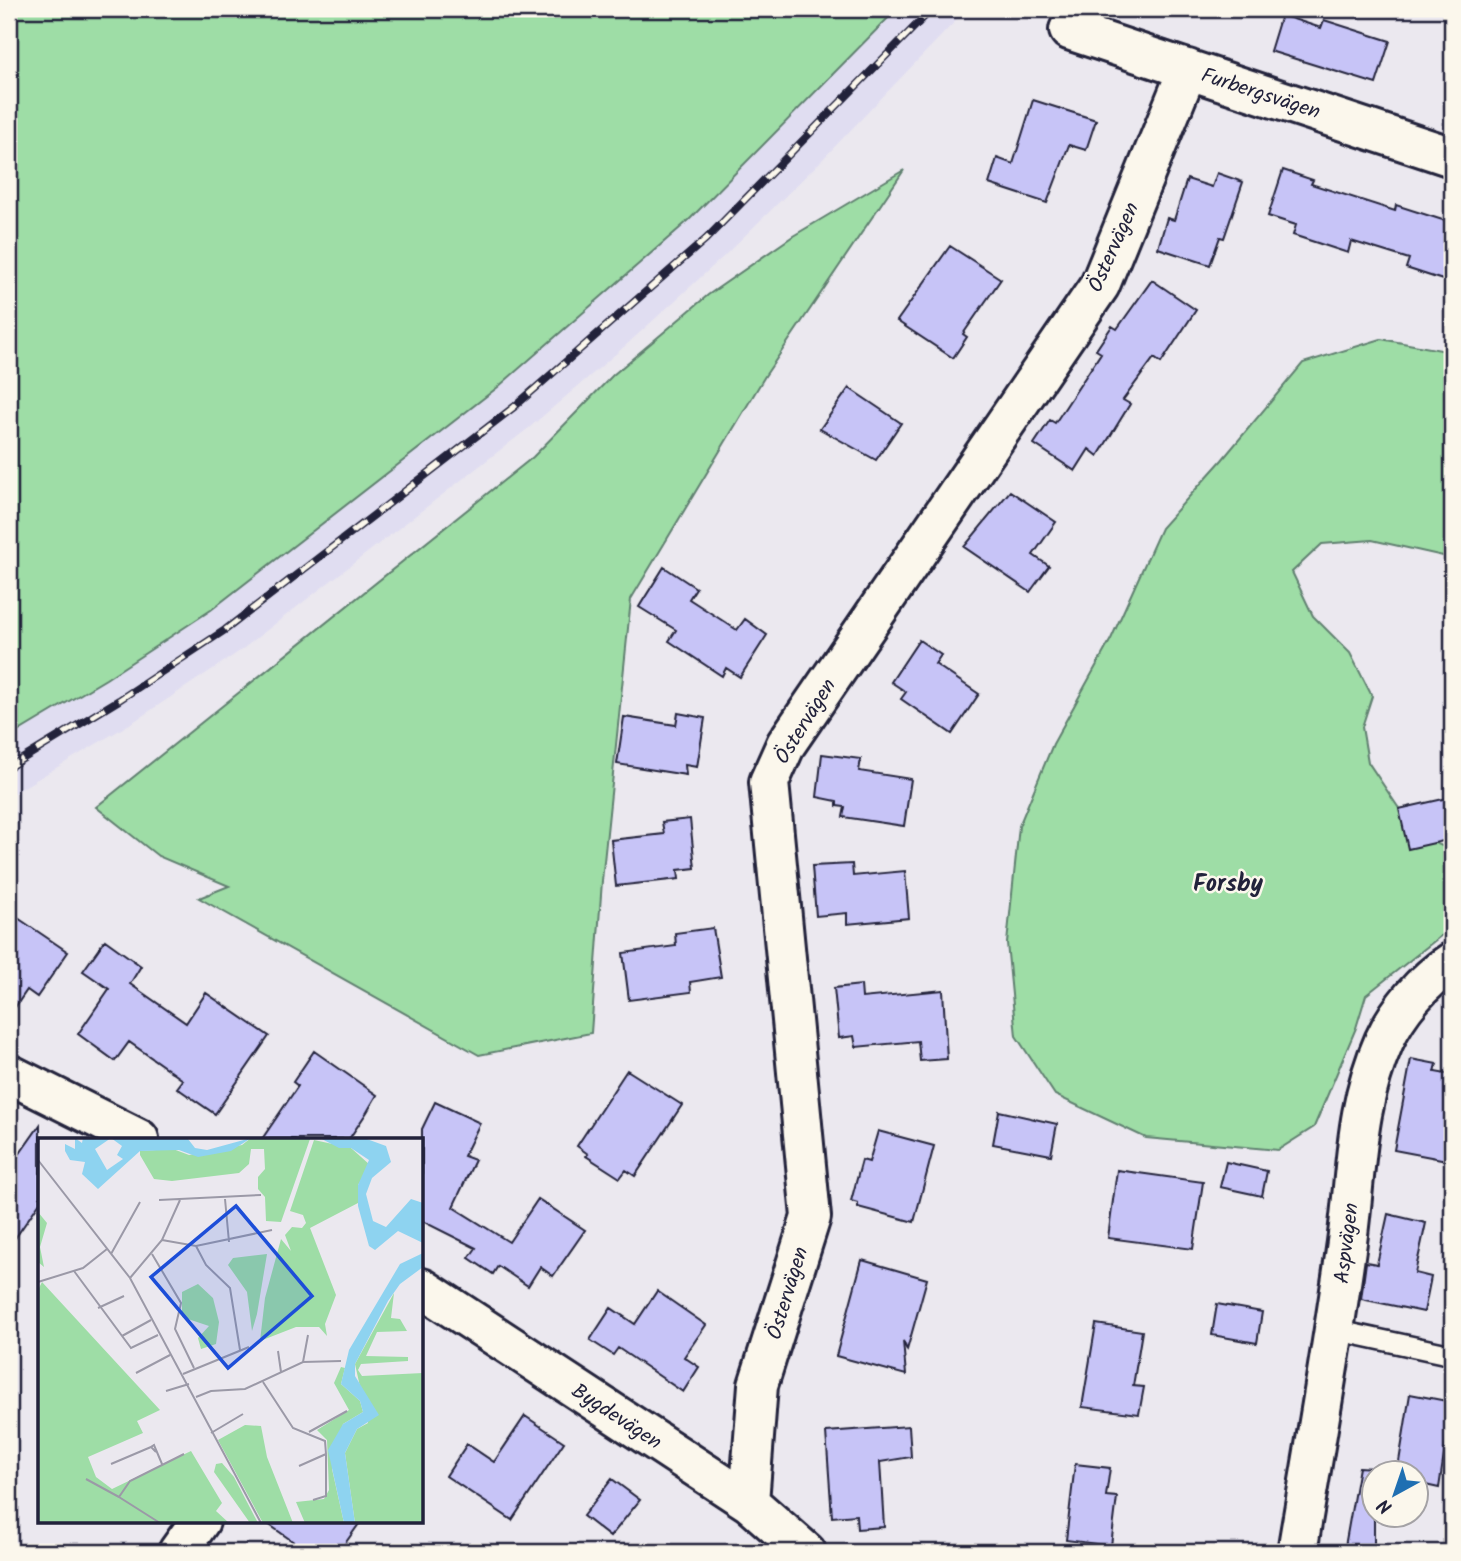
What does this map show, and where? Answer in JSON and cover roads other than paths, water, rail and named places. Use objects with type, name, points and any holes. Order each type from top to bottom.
[{"type":"street","name":"Furbergsvägen","points":[[1069,30],[1452,157]]},
{"type":"street","name":"Östervägen","points":[[749,1502],[758,1385],[811,1217],[769,782],[786,744],[1100,285],[1188,69]]},
{"type":"street","name":"Aspvägen","points":[[1297,1552],[1335,1330],[1349,1228],[1358,1121],[1374,1069],[1396,1019],[1419,990],[1452,962]]},
{"type":"street","points":[[9,1074],[137,1138]]},
{"type":"street","name":"Bygdevägen","points":[[424,1289],[749,1502],[806,1552]]},
{"type":"street","points":[[178,1552],[199,1522]]},
{"type":"lane","points":[[1335,1330],[1452,1356]]},
{"type":"railway","points":[[9,767],[119,700],[225,630],[514,407],[706,239],[932,9]]},
{"type":"district","name":"Forsby","points":[[1228,883]]}]
